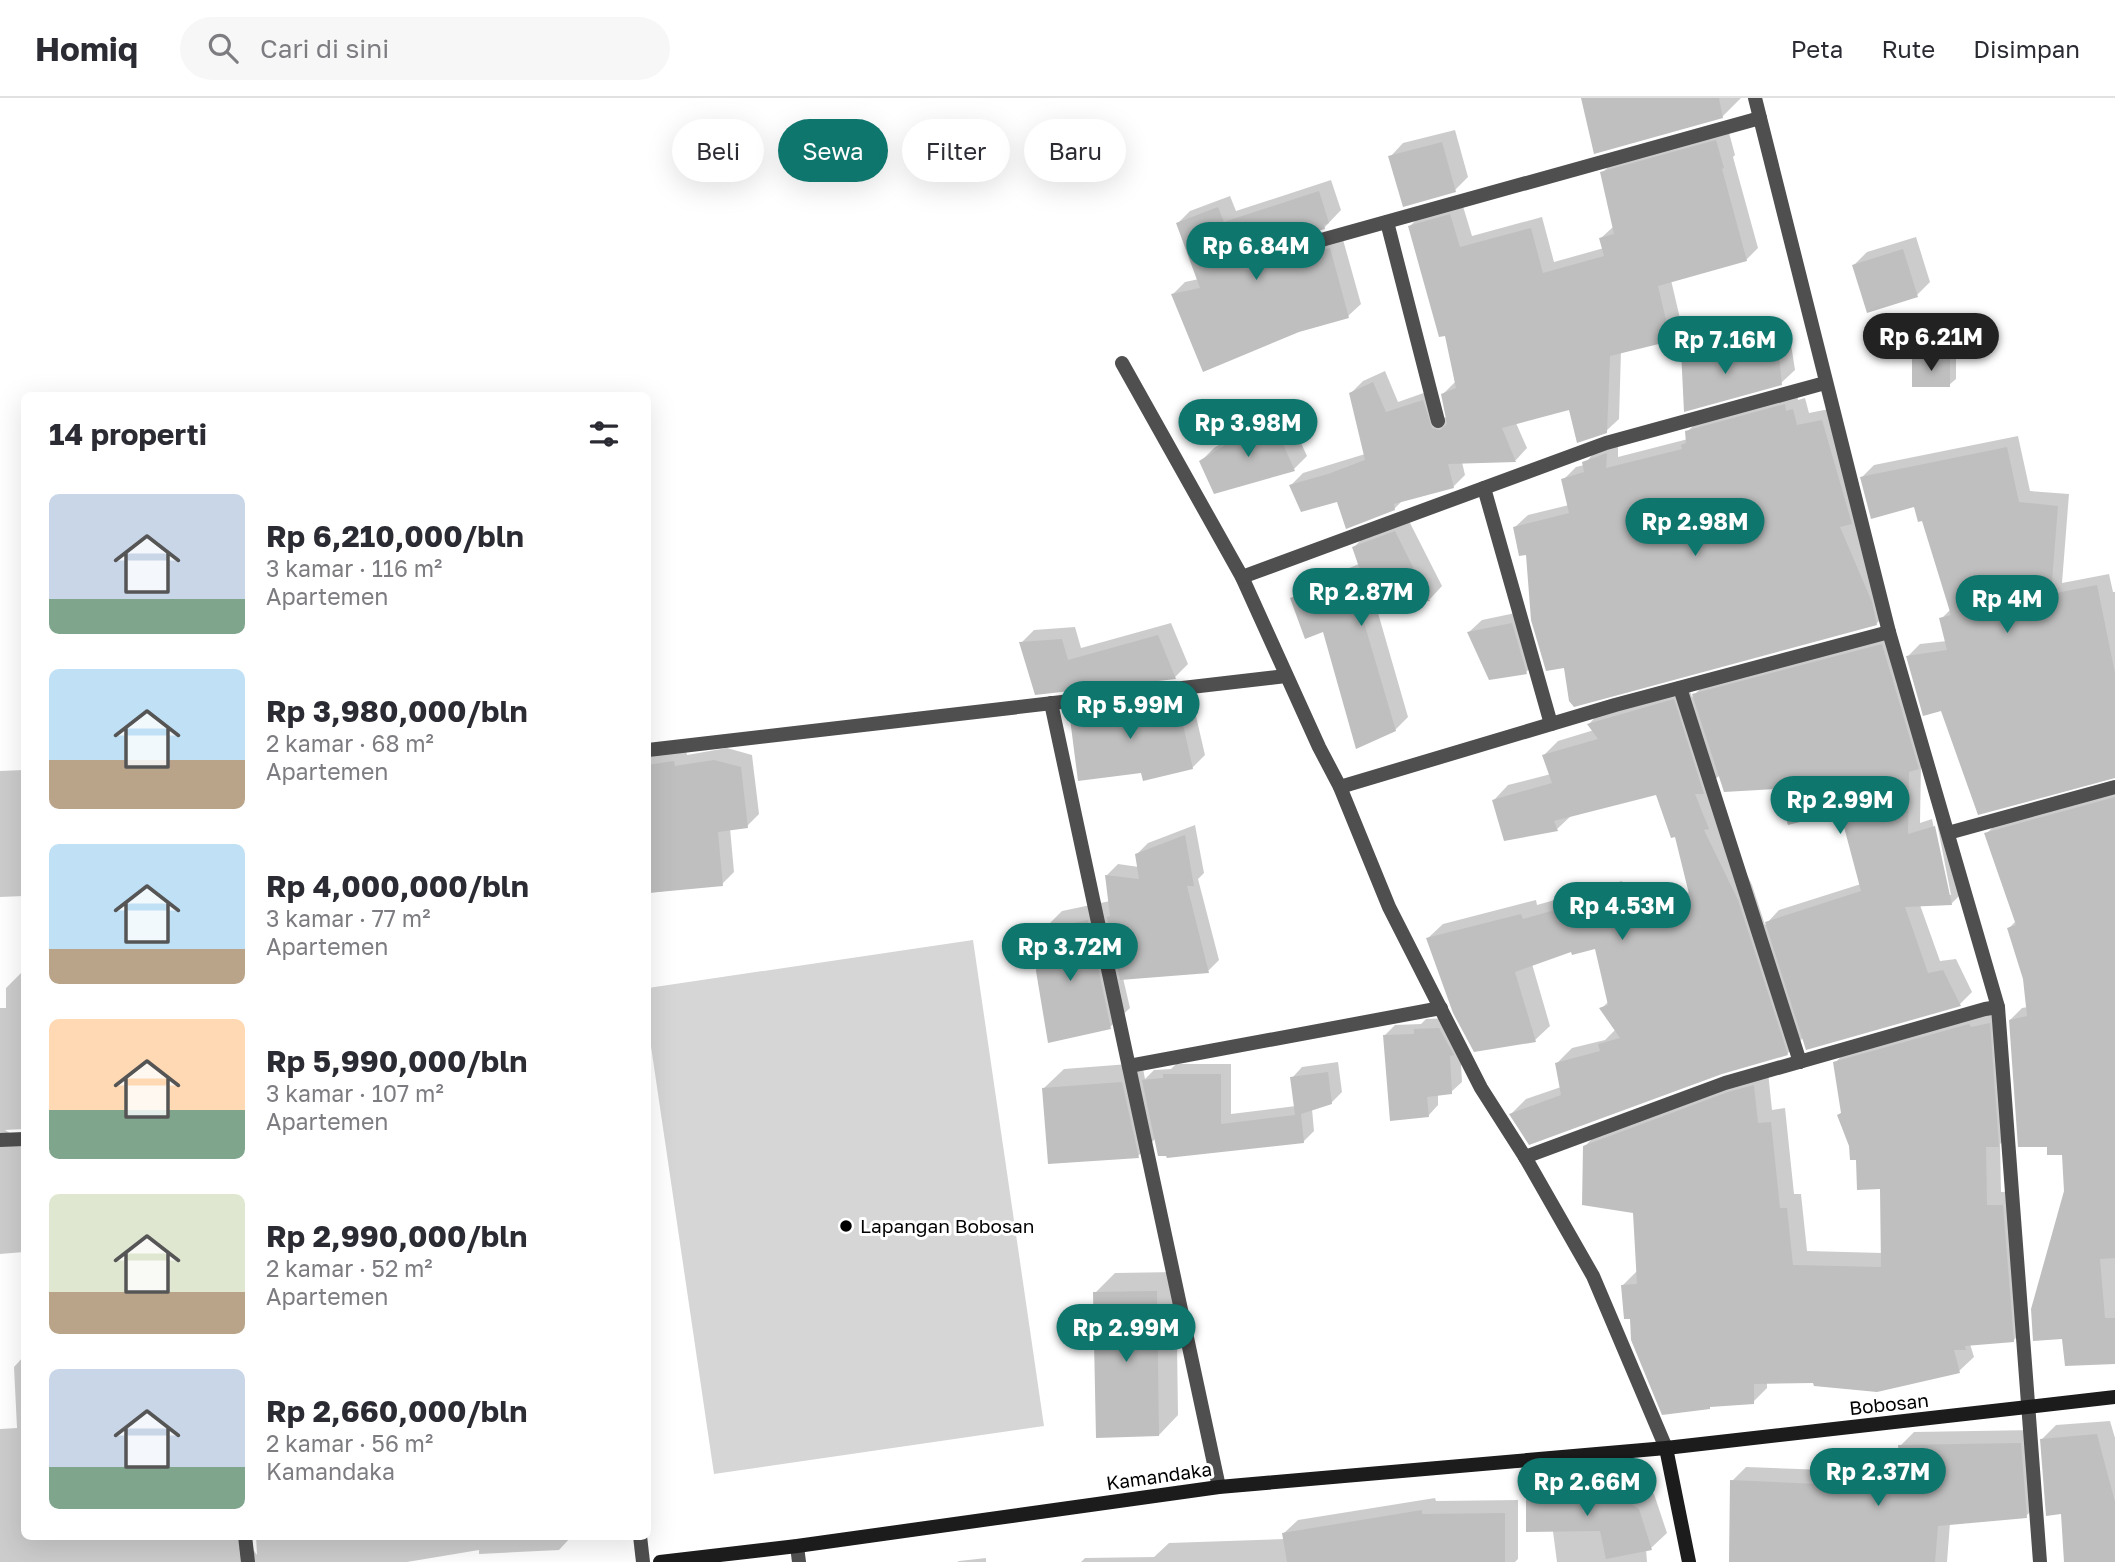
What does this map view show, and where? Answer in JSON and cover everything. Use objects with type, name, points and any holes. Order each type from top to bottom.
[{"type":"street","points":[[1755,98],[1889,632],[1998,1007],[2040,1562]]},
{"type":"street","points":[[1247,261],[1760,118]]},
{"type":"street","points":[[1387,222],[1438,422]]},
{"type":"street","points":[[1122,362],[1242,577],[1340,787],[1390,907],[1481,1088],[1525,1157],[1593,1276],[1667,1448],[1689,1562]]},
{"type":"street","points":[[1242,577],[1606,443],[1825,383]]},
{"type":"street","points":[[1484,488],[1550,724]]},
{"type":"street","points":[[1340,787],[1550,724],[1889,632]]},
{"type":"street","points":[[651,750],[1286,676]]},
{"type":"street","points":[[1680,688],[1800,1062]]},
{"type":"street","points":[[1051,703],[1219,1487]]},
{"type":"street","points":[[1948,833],[2115,787]]},
{"type":"street","points":[[1525,1157],[1725,1083],[1998,1007]]},
{"type":"street","points":[[1129,1066],[1441,1008]]},
{"type":"street","points":[[0,1140],[21,1139]]},
{"type":"street","name":"Bobosan","points":[[1667,1448],[2115,1397]]},
{"type":"street","name":"Kamandaka","points":[[660,1562],[797,1546],[1219,1487],[1667,1448]]},
{"type":"street","points":[[245,1540],[248,1562]]},
{"type":"street","points":[[640,1540],[643,1562]]},
{"type":"street","points":[[797,1546],[799,1562]]},
{"type":"shaded area","name":"Lapangan Bobosan","points":[[973,940],[1044,1426],[714,1474],[651,1046],[651,988]]},
{"type":"building","points":[[1581,98],[1719,98],[1723,118],[1594,154]]},
{"type":"building","points":[[1716,140],[1747,261],[1658,286],[1671,341],[1610,356],[1607,433],[1577,443],[1569,410],[1502,428],[1516,462],[1448,464],[1454,488],[1394,504],[1395,510],[1346,529],[1337,502],[1301,512],[1289,485],[1365,460],[1349,393],[1373,382],[1386,412],[1423,400],[1432,428],[1440,430],[1447,424],[1441,394],[1456,388],[1445,336],[1439,337],[1408,226],[1450,214],[1460,247],[1531,228],[1543,273],[1604,256],[1599,238],[1614,234],[1600,172]]},
{"type":"building","points":[[1442,142],[1456,192],[1403,207],[1388,156]]},
{"type":"building","points":[[1319,191],[1329,223],[1324,225],[1325,229],[1243,252],[1237,263],[1240,268],[1249,270],[1330,248],[1349,318],[1299,332],[1203,372],[1171,294],[1200,288],[1176,223],[1218,207],[1224,222]]},
{"type":"building","points":[[1903,249],[1918,297],[1867,313],[1852,265]]},
{"type":"building","points":[[1710,343],[1712,355],[1779,356],[1782,385],[1684,412],[1681,350]]},
{"type":"building","points":[[1912,358],[1950,359],[1950,387],[1912,387]]},
{"type":"building","points":[[1785,404],[1786,411],[1793,409],[1797,425],[1822,420],[1852,524],[1840,527],[1872,602],[1877,625],[1574,707],[1569,701],[1564,668],[1546,671],[1531,620],[1526,555],[1519,556],[1513,527],[1569,513],[1561,479],[1584,472],[1582,462],[1607,453],[1606,468],[1682,449],[1681,445],[1686,443],[1685,431]]},
{"type":"building","points":[[1271,417],[1295,471],[1214,494],[1199,461]]},
{"type":"building","points":[[2007,447],[2019,502],[2058,506],[2051,594],[2097,585],[2115,673],[2115,778],[1978,815],[1941,711],[1923,716],[1906,656],[1947,650],[1939,618],[1951,615],[1922,521],[1918,522],[1914,507],[1871,519],[1860,477]]},
{"type":"building","points":[[1395,531],[1430,601],[1360,609],[1396,731],[1356,749],[1323,632],[1305,639],[1290,598],[1360,570],[1352,547]]},
{"type":"building","points":[[1512,623],[1527,674],[1489,680],[1467,632]]},
{"type":"building","points":[[1158,635],[1176,679],[1035,695],[1019,642],[1062,639],[1068,660]]},
{"type":"building","points":[[1882,644],[1919,769],[1909,772],[1908,834],[1935,826],[1952,905],[1905,907],[1928,973],[1943,970],[1961,1006],[1806,1050],[1765,922],[1861,891],[1840,812],[1788,825],[1776,789],[1724,792],[1692,694]]},
{"type":"building","points":[[1177,698],[1193,769],[1143,781],[1141,773],[1078,781],[1069,711]]},
{"type":"building","points":[[1674,699],[1704,794],[1695,794],[1709,829],[1704,830],[1738,900],[1788,1055],[1722,1074],[1529,1145],[1509,1114],[1561,1095],[1555,1063],[1600,1051],[1598,1044],[1620,1038],[1599,1008],[1608,1005],[1595,949],[1572,955],[1571,952],[1515,972],[1536,1042],[1474,1052],[1453,1013],[1426,938],[1521,914],[1523,919],[1608,895],[1615,921],[1691,902],[1675,837],[1671,838],[1656,795],[1554,821],[1558,831],[1504,841],[1492,800],[1552,783],[1542,755],[1598,739],[1587,724]]},
{"type":"building","points":[[714,760],[741,767],[748,828],[718,832],[723,886],[651,893],[651,765],[674,761],[675,766]]},
{"type":"building","points":[[2115,797],[2115,1258],[2100,1259],[2105,1318],[2115,1318],[2115,1364],[2065,1366],[2062,1339],[2033,1341],[2031,1309],[2064,1191],[2062,1155],[2047,1155],[2047,1147],[2018,1147],[2009,1020],[2027,1016],[2023,979],[2007,928],[2016,925],[1984,833]]},
{"type":"building","points":[[1185,835],[1194,886],[1187,886],[1209,973],[1120,980],[1107,917],[1110,916],[1105,875],[1139,879],[1135,854]]},
{"type":"building","points":[[1088,920],[1111,1029],[1048,1043],[1036,971],[1040,930]]},
{"type":"building","points":[[1990,1023],[1999,1147],[1986,1147],[1987,1205],[2003,1205],[2014,1342],[1965,1346],[1966,1350],[1954,1350],[1960,1373],[1877,1392],[1814,1386],[1813,1383],[1754,1384],[1754,1404],[1710,1407],[1662,1415],[1631,1340],[1630,1319],[1624,1319],[1621,1285],[1637,1284],[1633,1213],[1582,1205],[1583,1146],[1728,1092],[1754,1085],[1758,1123],[1771,1122],[1780,1208],[1787,1208],[1793,1265],[1881,1267],[1880,1189],[1857,1190],[1856,1160],[1850,1160],[1849,1146],[1837,1115],[1841,1113],[1833,1062],[1969,1024],[1971,1027]]},
{"type":"building","points":[[1439,1028],[1454,1055],[1450,1056],[1452,1094],[1427,1097],[1429,1117],[1390,1121],[1383,1035],[1414,1034],[1414,1029]]},
{"type":"building","points":[[1328,1072],[1332,1104],[1301,1114],[1304,1143],[1167,1158],[1158,1156],[1142,1080],[1163,1078],[1163,1074],[1221,1074],[1221,1124],[1295,1115],[1290,1077]]},
{"type":"building","points":[[1122,1082],[1139,1158],[1048,1164],[1042,1088]]},
{"type":"building","points":[[1157,1291],[1159,1436],[1096,1438],[1093,1292]]},
{"type":"building","points":[[2097,1434],[2115,1502],[2115,1562],[2064,1562],[2061,1514],[2046,1516],[2040,1439]]},
{"type":"building","points":[[2021,1443],[2027,1518],[1938,1526],[1935,1562],[1729,1562],[1730,1480],[1818,1484],[1817,1476],[1901,1477],[1898,1445]]},
{"type":"building","points":[[1583,1485],[1583,1512],[1613,1492],[1639,1509],[1652,1550],[1606,1559],[1600,1531],[1526,1532],[1526,1486]]},
{"type":"building","points":[[1422,1510],[1422,1514],[1505,1513],[1505,1562],[1287,1562],[1282,1533]]},
{"type":"place","name":"Lapangan Bobosan","points":[[846,1226]]}]
